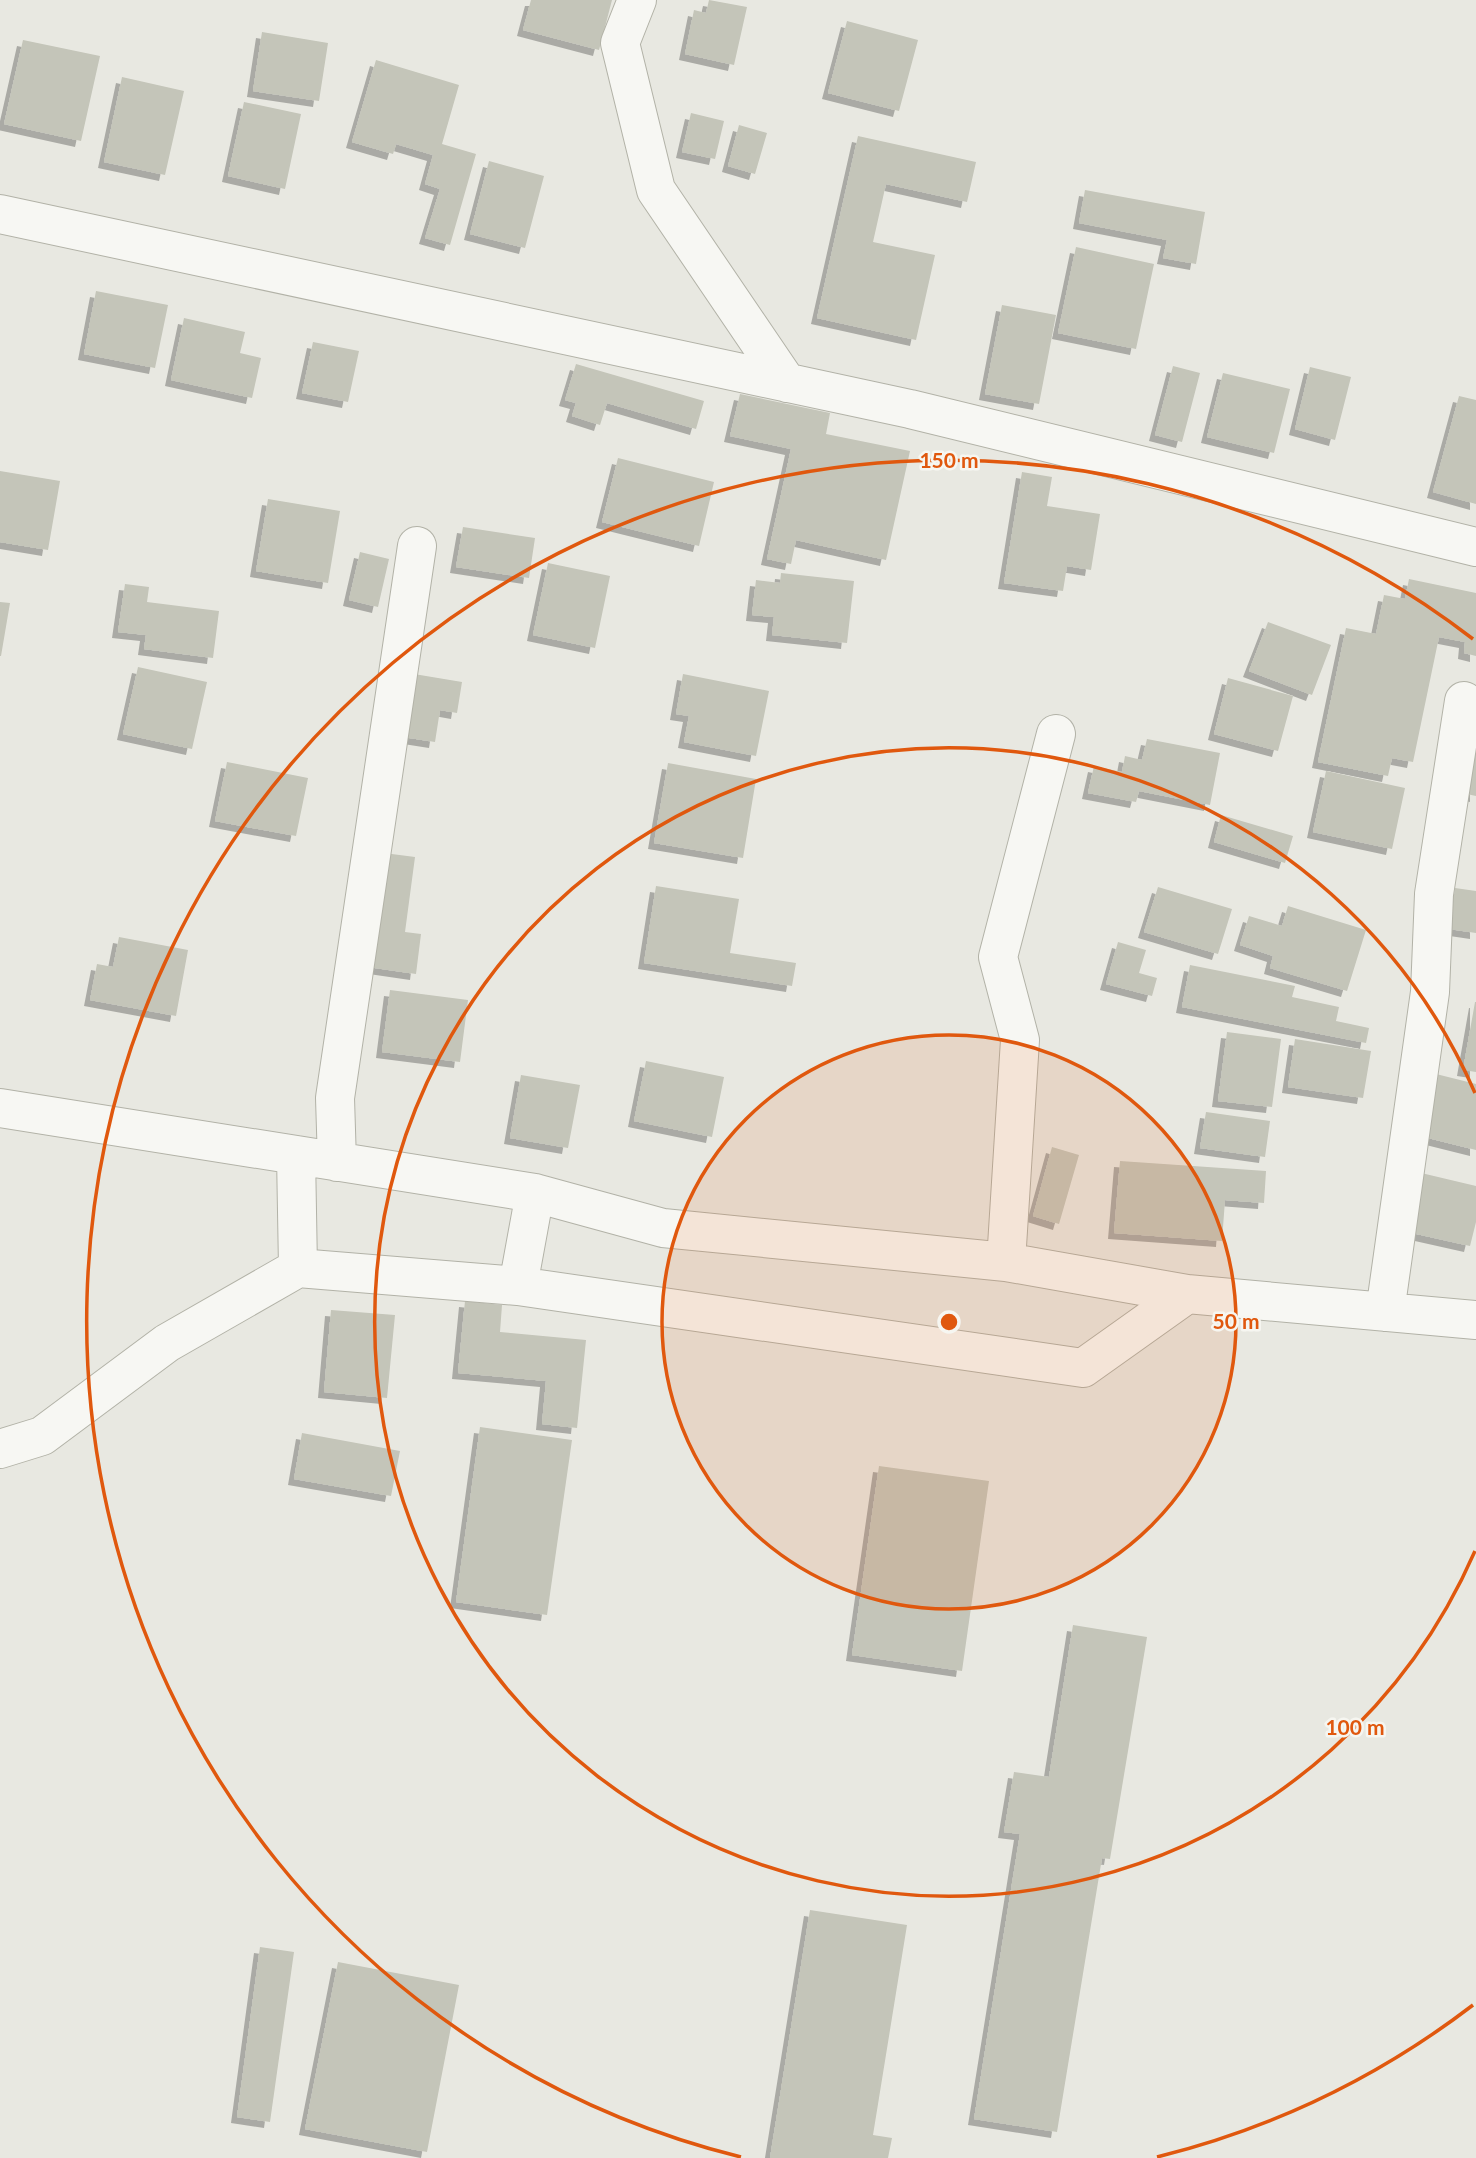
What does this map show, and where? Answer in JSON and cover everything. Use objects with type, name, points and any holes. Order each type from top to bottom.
[{"type":"street","points":[[637,0],[620,43],[656,190],[787,383]]},
{"type":"street","points":[[0,214],[910,409],[1476,547]]},
{"type":"street","points":[[337,1162],[335,1097],[417,546]]},
{"type":"street","points":[[1385,1312],[1430,992],[1434,894],[1464,701]]},
{"type":"street","points":[[1006,1262],[1020,1040],[998,957],[1056,734]]},
{"type":"street","points":[[0,1108],[535,1193],[663,1228],[1006,1262],[1187,1294],[1476,1320]]},
{"type":"street","points":[[296,1155],[298,1268]]},
{"type":"street","points":[[518,1286],[535,1193]]},
{"type":"street","points":[[0,1449],[41,1436],[167,1343],[298,1268],[518,1286],[1083,1368],[1187,1294]]},
{"type":"building","points":[[531,0],[612,0],[599,50],[523,30]]},
{"type":"building","points":[[709,0],[747,7],[734,65],[685,54],[694,10],[706,13]]},
{"type":"building","points":[[847,21],[918,40],[899,111],[828,93]]},
{"type":"building","points":[[262,32],[328,43],[319,101],[253,91]]},
{"type":"building","points":[[23,40],[100,56],[81,141],[4,124]]},
{"type":"building","points":[[376,60],[459,85],[442,144],[476,154],[450,245],[425,238],[440,189],[425,184],[433,155],[396,144],[393,154],[352,142]]},
{"type":"building","points":[[122,77],[184,91],[165,175],[104,162]]},
{"type":"building","points":[[244,102],[301,114],[285,189],[228,176]]},
{"type":"building","points":[[691,113],[724,121],[715,159],[682,152]]},
{"type":"building","points":[[739,125],[767,133],[755,174],[728,166]]},
{"type":"building","points":[[858,136],[976,162],[967,202],[886,184],[873,242],[935,255],[916,340],[817,318]]},
{"type":"building","points":[[489,161],[544,176],[525,248],[470,234]]},
{"type":"building","points":[[1085,190],[1205,212],[1196,264],[1163,258],[1167,240],[1079,223]]},
{"type":"building","points":[[1076,247],[1154,264],[1136,349],[1058,333]]},
{"type":"building","points":[[96,291],[168,305],[155,368],[84,354]]},
{"type":"building","points":[[1002,305],[1056,315],[1039,404],[985,394]]},
{"type":"building","points":[[184,318],[245,332],[240,353],[261,358],[252,398],[171,380]]},
{"type":"building","points":[[313,342],[359,351],[348,402],[302,393]]},
{"type":"building","points":[[576,364],[704,401],[696,429],[607,403],[600,425],[572,416],[576,403],[565,400]]},
{"type":"building","points":[[1173,366],[1200,373],[1182,442],[1155,435]]},
{"type":"building","points":[[1310,367],[1351,377],[1335,440],[1295,429]]},
{"type":"building","points":[[1223,373],[1290,389],[1274,453],[1207,437]]},
{"type":"building","points":[[740,394],[830,413],[826,434],[910,451],[886,560],[796,540],[791,564],[767,559],[791,449],[730,436]]},
{"type":"building","points":[[1459,396],[1476,400],[1476,504],[1433,492]]},
{"type":"building","points":[[618,458],[714,482],[699,546],[602,522]]},
{"type":"building","points":[[0,471],[60,481],[48,550],[0,542]]},
{"type":"building","points":[[1022,472],[1052,477],[1047,506],[1100,514],[1091,570],[1067,566],[1063,591],[1004,583]]},
{"type":"building","points":[[268,499],[340,511],[328,583],[256,571]]},
{"type":"building","points":[[463,527],[535,538],[529,578],[456,567]]},
{"type":"building","points":[[360,552],[389,559],[378,607],[349,600]]},
{"type":"building","points":[[548,563],[610,576],[595,648],[533,635]]},
{"type":"building","points":[[781,573],[854,581],[847,643],[772,635],[774,617],[752,615],[756,580],[780,583]]},
{"type":"building","points":[[1409,579],[1476,593],[1476,656],[1464,653],[1465,642],[1439,637],[1413,762],[1392,758],[1388,776],[1318,762],[1346,628],[1376,634],[1384,595],[1405,599]]},
{"type":"building","points":[[125,584],[149,587],[147,602],[219,611],[213,658],[144,649],[146,635],[118,632]]},
{"type":"building","points":[[0,602],[10,603],[1,656],[0,656]]},
{"type":"building","points":[[1268,622],[1331,645],[1312,695],[1249,671]]},
{"type":"building","points":[[138,667],[207,682],[192,749],[123,734]]},
{"type":"building","points":[[414,674],[462,682],[457,713],[440,710],[435,742],[403,737]]},
{"type":"building","points":[[683,674],[769,691],[756,756],[684,742],[689,716],[676,714]]},
{"type":"building","points":[[1228,678],[1293,696],[1278,751],[1214,734]]},
{"type":"building","points":[[1476,731],[1476,796],[1462,793]]},
{"type":"building","points":[[1147,739],[1220,753],[1210,805],[1139,791],[1136,802],[1088,793],[1094,766],[1122,772],[1125,756],[1142,760]]},
{"type":"building","points":[[227,762],[308,778],[296,836],[215,821]]},
{"type":"building","points":[[668,763],[756,779],[743,858],[654,843]]},
{"type":"building","points":[[1326,771],[1405,788],[1392,849],[1313,832]]},
{"type":"building","points":[[1221,815],[1293,836],[1285,863],[1214,842]]},
{"type":"building","points":[[384,853],[415,857],[405,932],[421,934],[416,974],[368,967]]},
{"type":"building","points":[[656,886],[739,899],[730,953],[796,963],[792,986],[644,963]]},
{"type":"building","points":[[1158,887],[1232,909],[1218,954],[1144,932]]},
{"type":"building","points":[[1455,888],[1476,891],[1476,933],[1449,929]]},
{"type":"building","points":[[1288,906],[1366,930],[1347,991],[1270,968],[1273,956],[1240,945],[1249,916],[1282,926]]},
{"type":"building","points":[[119,937],[188,950],[176,1016],[90,1000],[97,964],[113,967]]},
{"type":"building","points":[[1118,942],[1146,950],[1139,973],[1157,978],[1152,996],[1106,984]]},
{"type":"building","points":[[1190,965],[1295,986],[1292,997],[1339,1007],[1336,1021],[1369,1028],[1366,1043],[1182,1007]]},
{"type":"building","points":[[390,990],[468,1000],[460,1062],[382,1052]]},
{"type":"building","points":[[1476,1002],[1476,1072],[1463,1070]]},
{"type":"building","points":[[1227,1032],[1281,1039],[1272,1107],[1218,1101]]},
{"type":"building","points":[[1295,1039],[1371,1051],[1363,1098],[1288,1087]]},
{"type":"building","points":[[646,1061],[724,1077],[712,1137],[634,1121]]},
{"type":"building","points":[[1432,1073],[1476,1084],[1476,1150],[1416,1135]]},
{"type":"building","points":[[521,1075],[580,1085],[568,1148],[510,1138]]},
{"type":"building","points":[[1206,1112],[1270,1121],[1265,1157],[1200,1148]]},
{"type":"building","points":[[1052,1147],[1079,1155],[1059,1224],[1033,1216]]},
{"type":"building","points":[[1120,1161],[1266,1171],[1264,1203],[1225,1200],[1222,1241],[1114,1233]]},
{"type":"building","points":[[1417,1172],[1476,1186],[1476,1222],[1470,1246],[1403,1231]]},
{"type":"building","points":[[465,1301],[502,1305],[500,1332],[586,1340],[577,1428],[542,1424],[546,1381],[458,1373]]},
{"type":"building","points":[[331,1310],[395,1315],[387,1398],[324,1392]]},
{"type":"building","points":[[480,1427],[572,1440],[547,1615],[456,1602]]},
{"type":"building","points":[[302,1433],[400,1451],[391,1496],[294,1479]]},
{"type":"building","points":[[879,1466],[989,1481],[962,1671],[852,1655]]},
{"type":"building","points":[[1073,1625],[1147,1637],[1110,1859],[1102,1858],[1057,2132],[974,2119],[1020,1834],[1004,1832],[1014,1772],[1049,1777]]},
{"type":"building","points":[[810,1910],[907,1925],[873,2135],[892,2138],[888,2158],[770,2158]]},
{"type":"building","points":[[260,1947],[294,1952],[270,2122],[237,2117]]},
{"type":"building","points":[[338,1962],[459,1985],[427,2152],[305,2129]]}]
